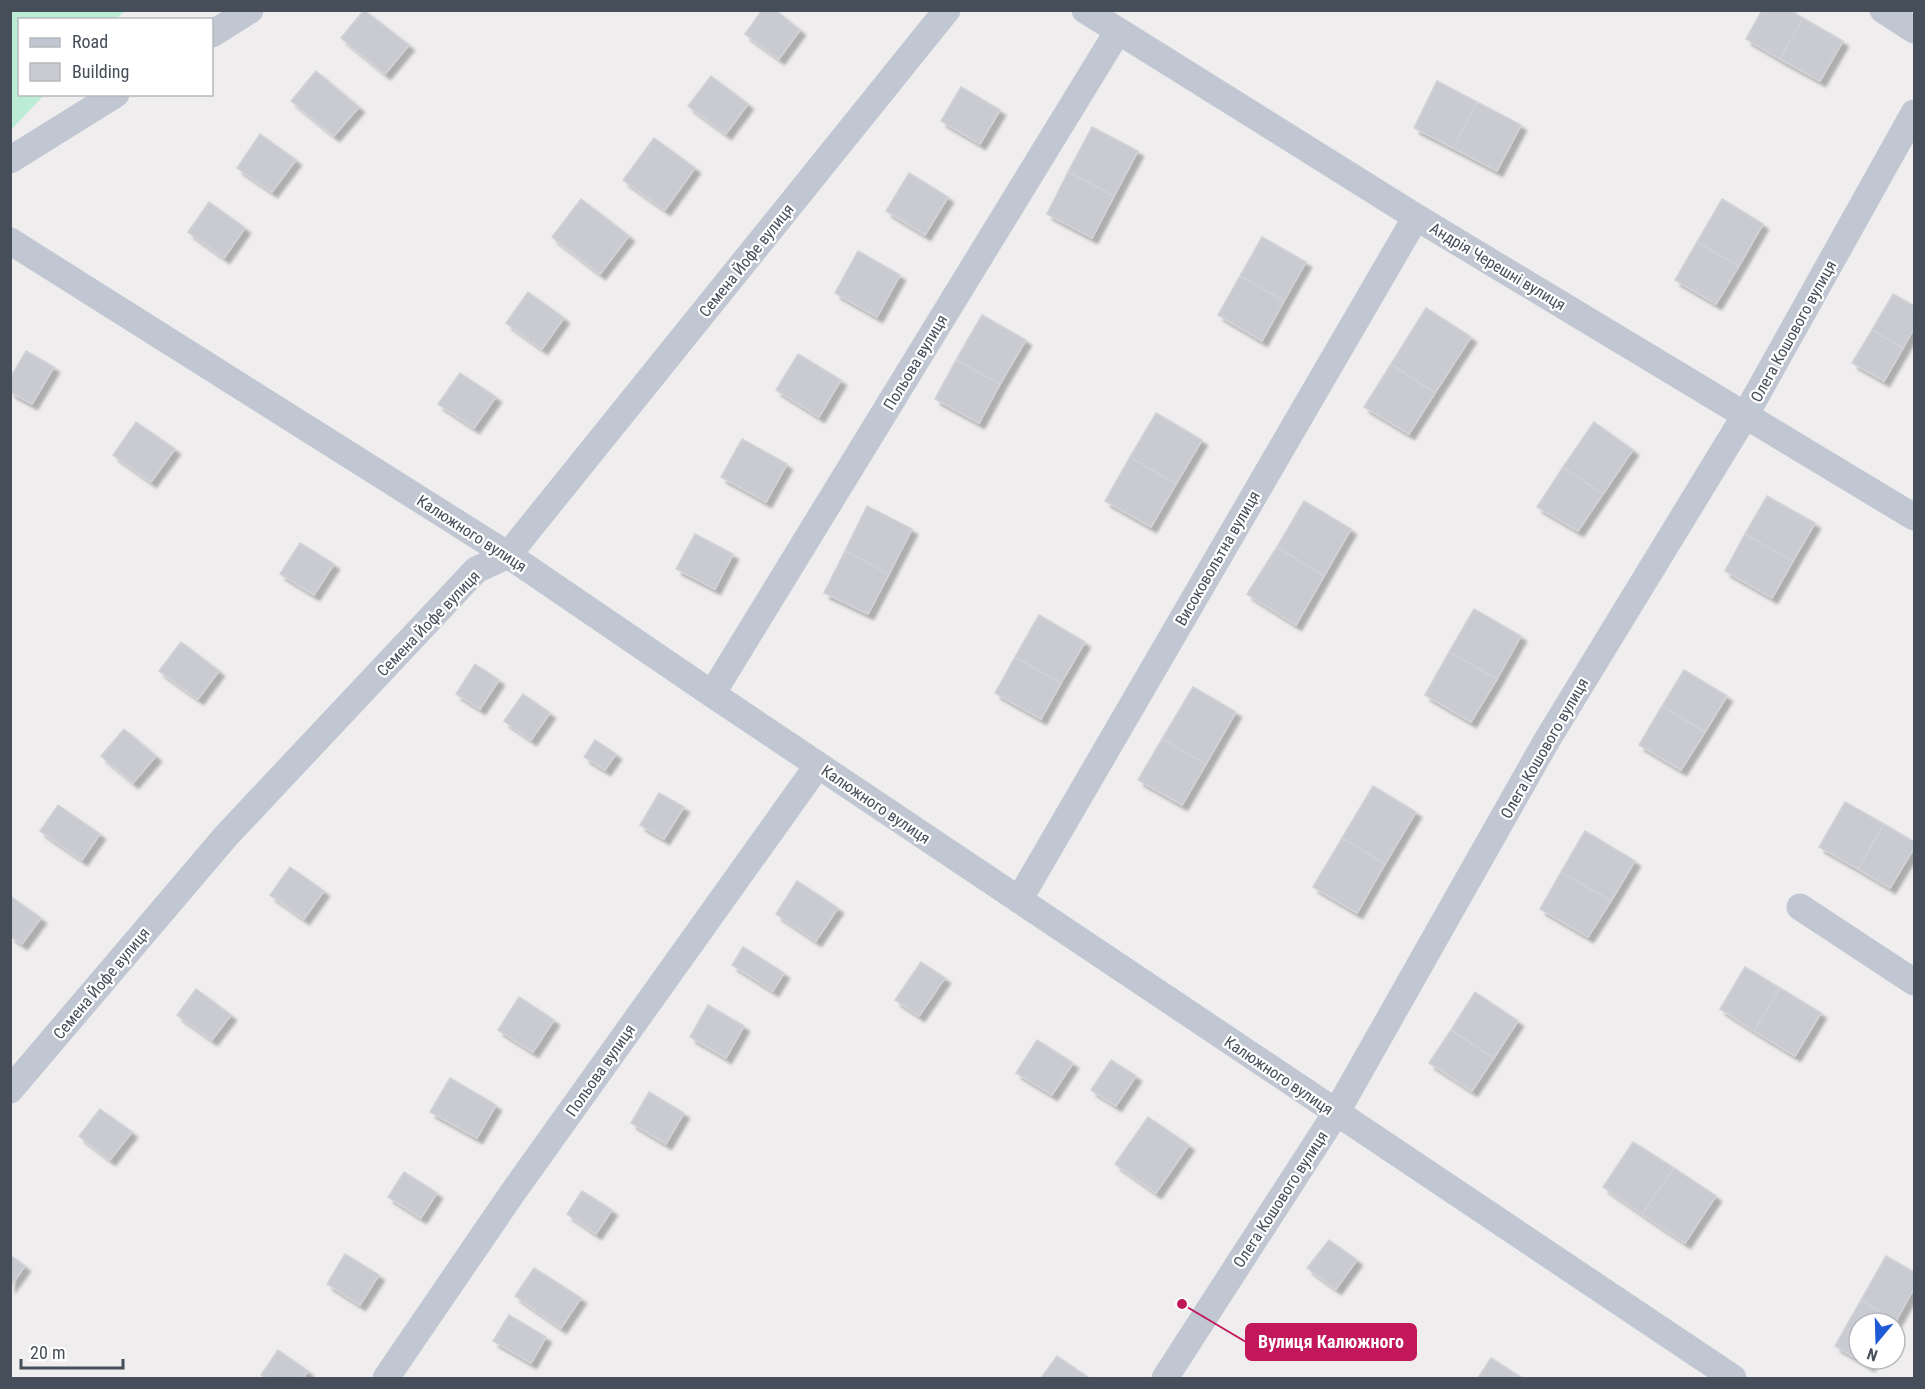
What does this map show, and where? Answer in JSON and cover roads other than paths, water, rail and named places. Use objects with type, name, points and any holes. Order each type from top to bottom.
[{"type":"street","points":[[213,33],[250,10]]},
{"type":"street","name":"Семена Йофе вулиця","points":[[10,1090],[226,836],[476,570],[508,555],[947,10]]},
{"type":"street","name":"Андрія Черешні вулиця","points":[[1085,10],[1416,217],[1914,517]]},
{"type":"street","points":[[1883,10],[1914,30]]},
{"type":"street","name":"Польова вулиця","points":[[712,694],[1118,30]]},
{"type":"street","points":[[10,160],[113,96]]},
{"type":"street","name":"Олега Кошового вулиця","points":[[1165,1378],[1336,1113],[1547,740],[1746,414],[1914,113]]},
{"type":"street","name":"Високовольтна вулиця","points":[[1019,900],[1416,217]]},
{"type":"street","name":"Калюжного вулиця","points":[[10,241],[508,555],[1733,1378]]},
{"type":"street","name":"Польова вулиця","points":[[386,1378],[525,1176],[818,765]]},
{"type":"street","points":[[1800,906],[1914,982]]},
{"type":"place","name":"Вулиця Калюжного","points":[[1182,1304]]}]
